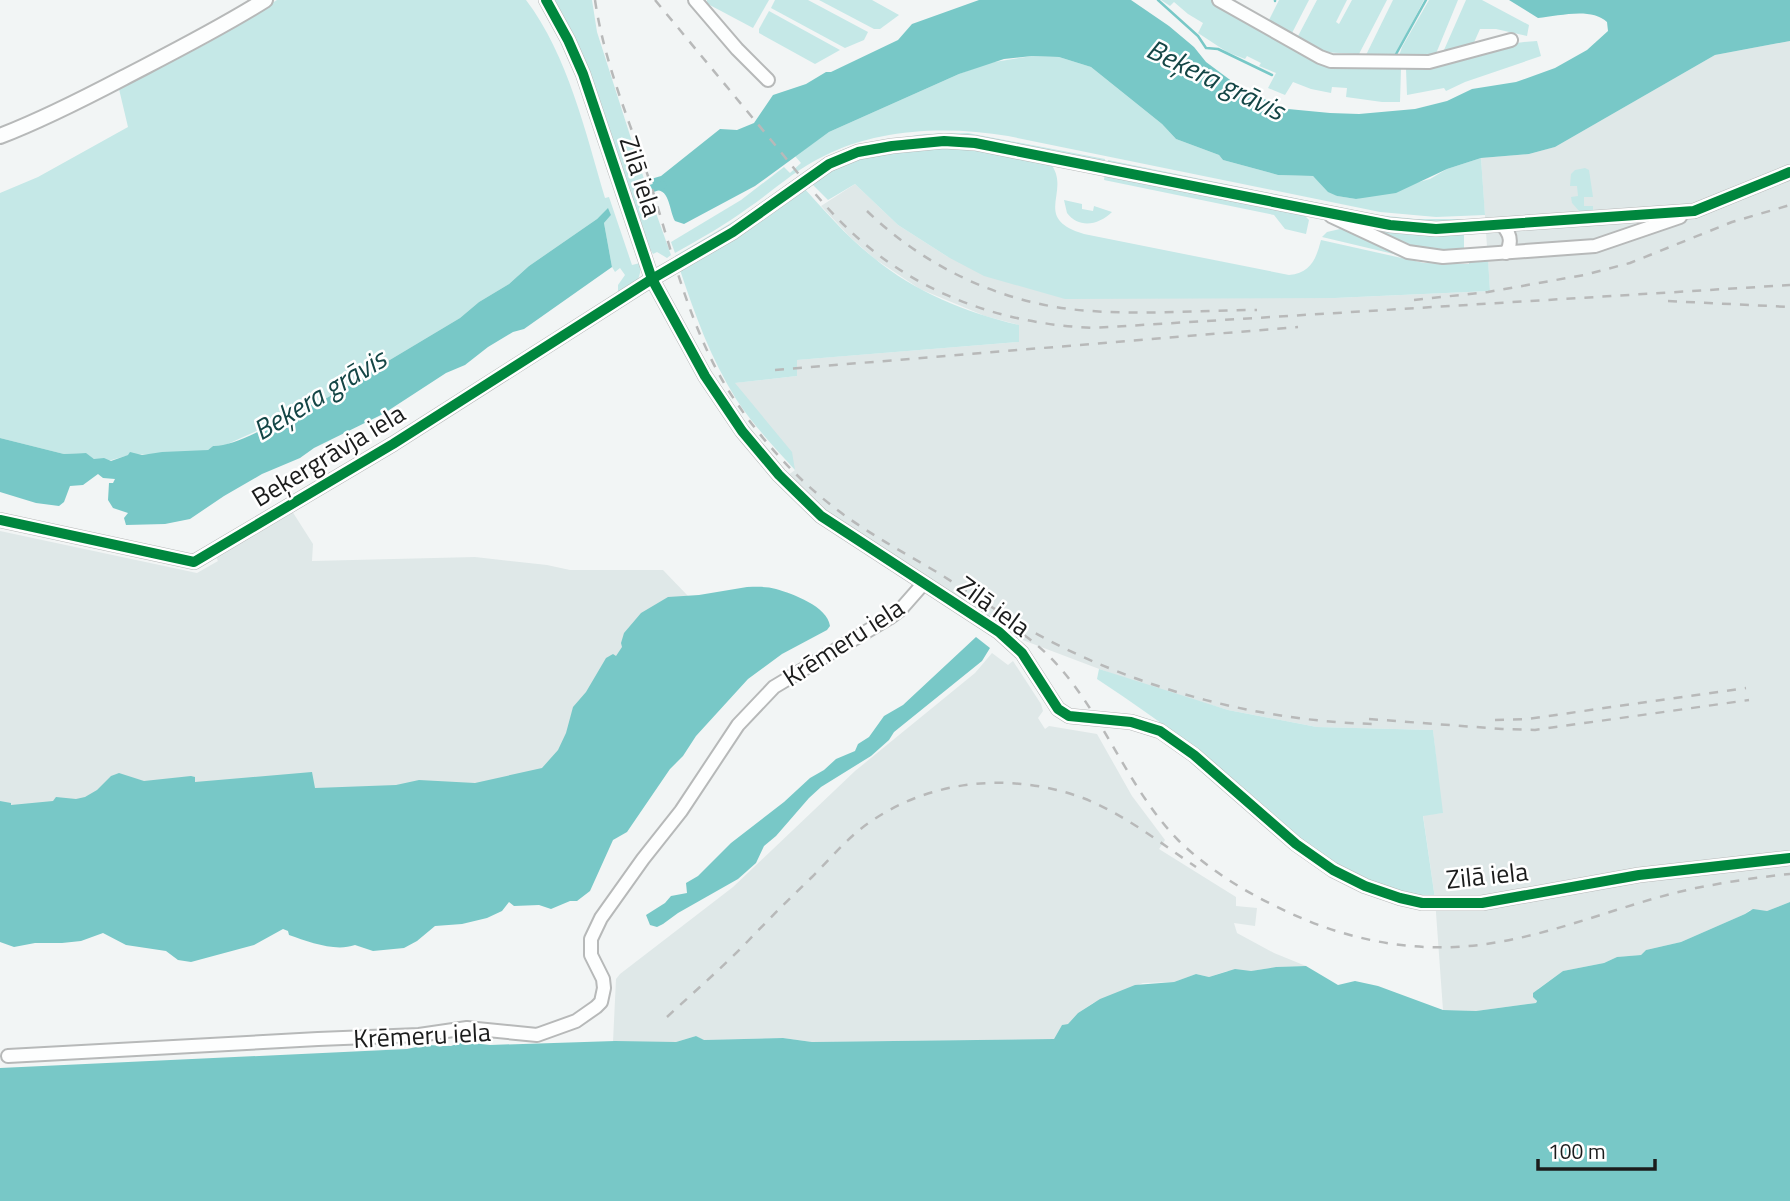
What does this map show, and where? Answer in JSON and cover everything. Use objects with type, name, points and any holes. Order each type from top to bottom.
[{"type":"main road","points":[[0,136],[26,127],[212,33],[265,0]]},
{"type":"street","name":"Zilā iela","points":[[546,0],[583,74],[652,279],[711,385],[762,457],[821,516],[999,632],[1022,653],[1058,709],[1069,716],[1131,722],[1160,731],[1194,755],[1296,844],[1333,870],[1365,886],[1422,903],[1482,903],[1639,875],[1790,858]]},
{"type":"street","points":[[695,0],[768,80]]},
{"type":"street","points":[[1219,0],[1331,61],[1429,62],[1511,40]]},
{"type":"street","name":"Beķergrāvja iela","points":[[0,520],[194,562],[393,444],[652,279],[733,232],[829,164],[858,152],[944,141],[975,143],[1317,211]]},
{"type":"street","points":[[1317,211],[1390,245],[1416,254],[1443,257],[1544,251],[1612,242],[1790,172]]},
{"type":"street","points":[[1317,211],[1436,229],[1694,211]]},
{"type":"street","points":[[1502,225],[1510,236],[1506,253]]},
{"type":"street","name":"Krēmeru iela","points":[[8,1056],[419,1035],[467,1028],[537,1035],[576,1021],[596,1007],[603,996],[603,979],[589,945],[601,918],[681,811],[738,724],[774,687],[888,618],[901,609],[923,584]]},
{"type":"shaded area","points":[[277,0],[526,0],[541,22],[564,70],[583,122],[605,198],[609,197],[632,265],[640,263],[640,274],[636,282],[620,294],[618,292],[618,285],[625,275],[620,268],[615,272],[612,267],[604,223],[611,215],[608,209],[460,318],[370,374],[314,405],[221,447],[213,446],[198,452],[129,455],[108,461],[94,459],[85,453],[64,454],[0,438],[0,193],[38,177],[128,127],[119,89],[208,43]]},
{"type":"shaded area","points":[[554,0],[592,0],[597,32],[644,179],[636,183],[643,203],[651,199],[671,255],[667,258],[657,252],[653,254],[646,242],[583,56]]},
{"type":"shaded area","points":[[707,0],[769,0],[753,28],[706,3]]},
{"type":"shaded area","points":[[775,0],[808,0],[868,32],[864,40],[845,48],[771,8]]},
{"type":"shaded area","points":[[819,0],[872,0],[899,15],[880,29],[874,29]]},
{"type":"shaded area","points":[[1161,0],[1213,0],[1291,46],[1368,65],[1401,69],[1400,102],[1346,97],[1347,88],[1332,87],[1331,93],[1293,82],[1285,95],[1268,88],[1276,73],[1259,66],[1261,63],[1247,56],[1245,59],[1227,52],[1198,33],[1203,23],[1174,2],[1170,6]]},
{"type":"shaded area","points":[[1279,0],[1309,0],[1291,35],[1268,22]]},
{"type":"shaded area","points":[[1317,0],[1347,0],[1336,22],[1339,24],[1352,0],[1387,0],[1359,54],[1320,52],[1297,38]]},
{"type":"shaded area","points":[[1393,0],[1424,0],[1393,59],[1366,55]]},
{"type":"shaded area","points":[[1429,0],[1458,0],[1435,56],[1398,59],[1402,47]]},
{"type":"shaded area","points":[[1466,0],[1482,0],[1529,25],[1527,36],[1496,29],[1480,29],[1472,47],[1447,54],[1444,50]]},
{"type":"shaded area","points":[[769,11],[840,50],[815,64],[759,33]]},
{"type":"shaded area","points":[[1537,41],[1541,56],[1446,91],[1444,88],[1407,95],[1406,69],[1487,48]]},
{"type":"shaded area","points":[[1790,41],[1790,902],[1767,911],[1750,910],[1681,942],[1646,950],[1641,955],[1617,957],[1604,963],[1563,971],[1538,989],[1536,1003],[1476,1011],[1443,1010],[1435,899],[1423,815],[1442,813],[1433,730],[1317,727],[1228,710],[1131,681],[1020,639],[819,506],[787,476],[795,470],[734,383],[797,376],[796,360],[1019,342],[1019,325],[985,316],[920,289],[875,259],[851,238],[821,206],[855,184],[898,225],[948,257],[1335,298],[1490,291],[1481,158],[1529,154],[1555,147],[1715,55]]},
{"type":"shaded area","points":[[1032,56],[1059,57],[1091,67],[1162,124],[1176,139],[1219,155],[1223,160],[1278,175],[1313,176],[1337,196],[1356,199],[1430,179],[1447,169],[1481,158],[1485,215],[1436,217],[1380,212],[1008,136],[962,131],[914,132],[868,140],[814,161],[730,220],[675,253],[671,242],[741,200],[784,167],[790,173],[801,163],[795,156],[829,132],[988,63]]},
{"type":"shaded area","points":[[968,133],[1105,159],[1104,163],[967,137],[818,165],[735,224],[676,260],[675,256],[741,217],[825,158],[866,143],[924,134]]},
{"type":"shaded area","points":[[966,146],[1050,163],[1056,173],[1055,203],[1059,220],[1068,228],[1084,234],[1289,275],[1303,271],[1311,264],[1321,240],[1424,263],[1469,264],[1469,261],[1488,259],[1490,291],[1335,298],[1065,299],[984,276],[948,257],[898,225],[855,184],[828,200],[809,181],[827,170],[865,156],[925,147]]},
{"type":"shaded area","points":[[1108,160],[1378,215],[1416,219],[1463,219],[1463,223],[1390,221],[1107,164]]},
{"type":"shaded area","points":[[1575,170],[1589,170],[1593,197],[1584,197],[1584,206],[1593,206],[1593,211],[1580,212],[1572,203],[1571,197],[1578,196],[1577,186],[1570,186],[1571,174]]},
{"type":"shaded area","points":[[1105,172],[1301,212],[1309,220],[1306,234],[1285,229],[1274,215],[1104,180]]},
{"type":"shaded area","points":[[802,186],[836,224],[890,270],[942,300],[1019,325],[1019,342],[797,360],[797,376],[735,383],[792,452],[795,470],[764,436],[727,384],[704,336],[680,270]]},
{"type":"shaded area","points":[[1064,200],[1082,204],[1082,209],[1093,211],[1094,206],[1112,212],[1101,220],[1083,223],[1067,213]]},
{"type":"shaded area","points":[[1354,223],[1464,232],[1464,252],[1411,249]]},
{"type":"shaded area","points":[[1340,229],[1402,256],[1322,237],[1327,232]]},
{"type":"shaded area","points":[[292,511],[313,544],[312,561],[475,557],[570,570],[663,570],[688,596],[570,840],[0,888],[0,531],[197,573],[218,561],[216,557]]},
{"type":"shaded area","points":[[992,653],[1008,665],[1013,661],[1041,704],[1043,711],[1038,718],[1045,729],[1049,726],[1097,734],[1132,796],[1165,840],[1159,849],[1236,897],[1236,906],[1257,908],[1255,926],[1234,923],[1237,933],[1306,966],[1227,971],[1209,977],[1196,974],[1174,982],[1143,983],[1093,1003],[1068,1024],[1062,1025],[1054,1039],[812,1042],[783,1038],[703,1040],[696,1036],[676,1042],[613,1042],[616,979],[620,974],[733,887],[855,771],[975,673]]},
{"type":"shaded area","points":[[1099,669],[1228,710],[1317,727],[1433,730],[1443,813],[1423,816],[1435,899],[1399,893],[1333,864],[1275,820],[1182,739],[1097,679]]},
{"type":"water","points":[[979,0],[1131,0],[1169,26],[1194,47],[1206,62],[1245,91],[1288,109],[1330,113],[1359,114],[1415,109],[1447,101],[1472,89],[1516,82],[1555,68],[1587,50],[1608,31],[1607,22],[1600,17],[1574,14],[1538,18],[1509,0],[1790,0],[1790,41],[1715,55],[1555,147],[1529,154],[1481,158],[1447,169],[1396,193],[1356,199],[1328,192],[1313,176],[1278,175],[1223,160],[1219,155],[1176,139],[1162,124],[1091,67],[1059,57],[1004,59],[959,74],[829,132],[755,186],[684,224],[675,221],[666,196],[655,190],[651,179],[661,176],[720,129],[737,130],[754,123],[773,95],[806,84],[826,72],[898,40],[912,24]]},
{"type":"water","points":[[608,208],[611,215],[604,223],[612,267],[524,329],[513,332],[488,347],[465,365],[446,373],[383,414],[314,448],[300,458],[262,474],[190,519],[165,524],[126,525],[124,518],[128,513],[113,508],[108,500],[109,483],[113,483],[115,479],[103,478],[98,474],[83,485],[70,486],[64,502],[59,506],[36,503],[0,492],[0,438],[64,454],[86,453],[94,459],[104,458],[111,461],[130,452],[142,455],[208,450],[213,446],[248,437],[370,374],[460,318],[597,219]]},
{"type":"water","points":[[747,587],[773,588],[800,598],[823,612],[830,626],[782,654],[748,679],[696,736],[627,832],[613,840],[590,891],[577,901],[551,909],[539,905],[514,906],[509,902],[502,911],[487,918],[462,924],[435,926],[404,948],[373,951],[355,945],[322,945],[289,935],[288,931],[283,929],[254,945],[191,962],[178,960],[166,951],[126,945],[103,933],[81,941],[62,943],[35,943],[14,947],[0,942],[0,801],[11,805],[53,801],[56,797],[85,797],[111,776],[119,773],[144,781],[191,776],[195,777],[195,782],[312,772],[315,788],[396,785],[419,780],[475,783],[542,768],[558,750],[573,707],[586,692],[606,658],[613,654],[616,656],[622,647],[624,633],[641,613],[668,597]]},
{"type":"water","points":[[976,637],[990,648],[982,661],[894,732],[871,756],[821,787],[764,846],[756,863],[738,879],[663,924],[657,927],[650,925],[646,915],[671,896],[687,893],[686,883],[698,876],[731,843],[810,778],[836,759],[855,751],[858,744],[869,737],[884,716],[903,705]]},
{"type":"water","points":[[1790,902],[1790,1201],[0,1201],[0,1068],[407,1049],[426,1045],[451,1046],[462,1042],[490,1045],[676,1042],[696,1036],[704,1040],[783,1038],[812,1042],[1054,1039],[1062,1025],[1068,1024],[1078,1013],[1100,999],[1135,985],[1174,982],[1196,974],[1209,977],[1235,969],[1251,971],[1276,967],[1306,966],[1338,985],[1355,981],[1378,986],[1443,1010],[1476,1011],[1536,1003],[1533,993],[1563,971],[1604,963],[1617,957],[1641,955],[1646,950],[1681,942],[1753,909],[1767,911]]},
{"type":"waterway","points":[[1158,0],[1198,36],[1206,48],[1218,49],[1272,75]]},
{"type":"waterway","points":[[1395,56],[1426,0]]},
{"type":"waterway","name":"Beķera grāvis","points":[[641,192],[662,185]]},
{"type":"railway","points":[[595,0],[604,46],[618,91],[685,294],[707,350],[720,377],[746,416],[768,444],[805,482],[831,505],[871,533],[1022,625],[1088,659],[1127,675],[1209,701],[1293,717],[1377,724]]},
{"type":"railway","points":[[655,0],[813,191],[859,239],[911,277],[939,292],[968,304],[1029,321],[1093,328],[1790,285]]},
{"type":"railway","points":[[1414,300],[1488,292],[1584,275],[1630,263],[1732,222],[1790,205]]},
{"type":"railway","points":[[867,211],[890,232],[942,267],[970,281],[1029,301],[1060,308],[1112,312],[1257,310]]},
{"type":"railway","points":[[1668,301],[1790,307]]},
{"type":"railway","points":[[775,370],[1298,327]]},
{"type":"railway","points":[[1024,635],[1049,656],[1070,680],[1089,706],[1139,790],[1179,841],[1217,872],[1245,890],[1290,913],[1337,931],[1410,946],[1461,947],[1486,944],[1539,933],[1696,888],[1790,874]]},
{"type":"railway","points":[[1495,720],[1527,719],[1746,688]]},
{"type":"railway","points":[[1369,719],[1535,730],[1749,700]]},
{"type":"railway","points":[[667,1017],[729,960],[862,828],[919,796],[973,784],[1001,783],[1056,790],[1083,798],[1127,820],[1196,867]]},
{"type":"cycle path","points":[[546,0],[583,74],[652,279],[705,376],[742,431],[779,475],[821,516],[999,632],[1022,653],[1058,709],[1069,716],[1131,722],[1160,731],[1194,755],[1296,844],[1333,870],[1365,886],[1422,903],[1482,903],[1639,875],[1790,858]]},
{"type":"cycle path","points":[[0,520],[194,562],[393,444],[652,279],[733,232],[829,164],[858,152],[944,141],[975,143],[1390,225],[1436,229],[1694,211],[1790,172]]}]
